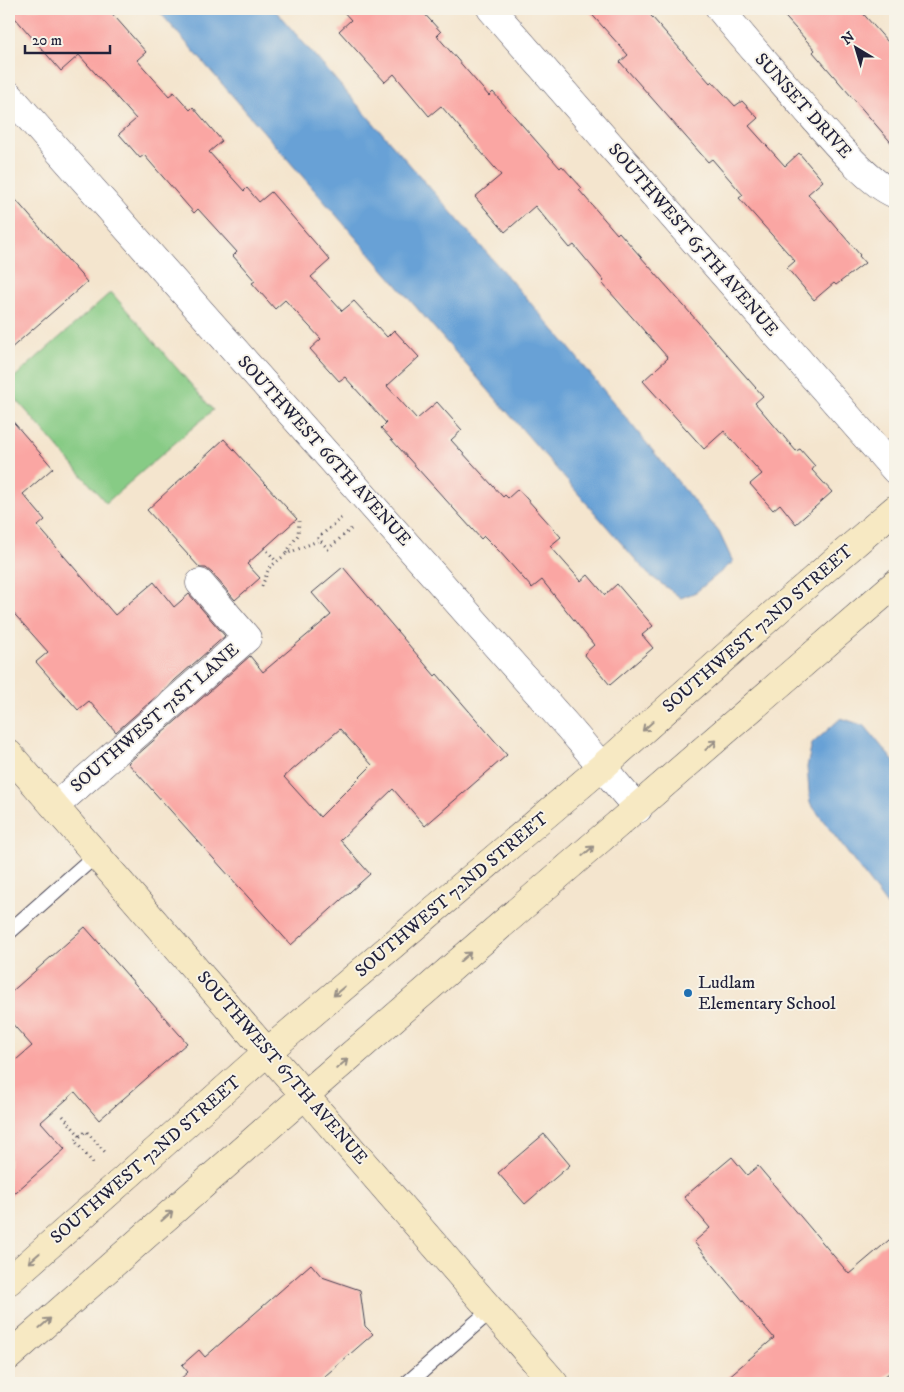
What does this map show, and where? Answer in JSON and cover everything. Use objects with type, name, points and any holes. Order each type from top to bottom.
[{"type":"main road","name":"SOUTHWEST 72ND STREET","points":[[9,1281],[268,1052],[602,767],[895,509]]},
{"type":"main road","points":[[9,1356],[305,1095],[638,809],[895,584]]},
{"type":"main road","name":"SOUTHWEST 67TH AVENUE","points":[[9,754],[491,1310],[543,1380]]},
{"type":"street","name":"SOUTHWEST 65TH AVENUE","points":[[491,9],[895,470]]},
{"type":"street","name":"SUNSET DRIVE","points":[[720,9],[837,144],[871,177],[895,194]]},
{"type":"street","name":"SOUTHWEST 66TH AVENUE","points":[[9,95],[638,809]]},
{"type":"street","name":"SOUTHWEST 71ST LANE","points":[[55,806],[247,638],[200,583]]},
{"type":"lane","points":[[9,932],[96,855]]},
{"type":"lane","points":[[408,1383],[491,1310]]},
{"type":"path","points":[[9,153],[13,150]]},
{"type":"path","points":[[341,518],[318,538],[328,549],[351,529]]},
{"type":"path","points":[[286,554],[298,535],[299,521]]},
{"type":"path","points":[[262,586],[269,568],[286,554],[320,540]]},
{"type":"path","points":[[264,547],[276,562]]},
{"type":"path","points":[[63,1116],[80,1136]]},
{"type":"path","points":[[93,1163],[75,1141],[80,1136],[86,1131],[105,1152]]},
{"type":"green space","points":[[111,292],[213,410],[106,503],[9,391],[9,382]]},
{"type":"water","points":[[157,9],[274,9],[561,338],[719,532],[733,562],[696,592],[681,598],[648,574]]},
{"type":"water","points":[[841,718],[865,726],[895,763],[895,916],[810,803],[807,767],[812,744]]},
{"type":"building","points":[[9,9],[108,9],[146,52],[137,60],[169,96],[174,92],[190,110],[193,107],[222,141],[209,152],[244,191],[247,188],[259,202],[271,192],[330,260],[311,277],[342,311],[354,301],[387,337],[394,330],[419,357],[387,386],[417,419],[437,402],[462,430],[451,440],[503,497],[505,495],[508,498],[518,489],[561,537],[550,546],[581,581],[588,575],[605,595],[617,584],[653,626],[642,635],[653,648],[610,685],[584,654],[594,645],[542,580],[532,588],[484,536],[481,539],[381,428],[386,423],[345,377],[339,381],[310,349],[321,339],[285,300],[275,309],[252,283],[255,281],[233,256],[237,252],[198,209],[194,213],[144,155],[140,158],[119,134],[136,119],[79,55],[61,71]]},
{"type":"building","points":[[341,9],[420,9],[441,32],[437,36],[489,96],[493,92],[560,168],[562,166],[582,188],[579,190],[617,234],[619,232],[763,396],[755,403],[796,451],[800,449],[815,466],[812,470],[832,492],[796,524],[780,504],[773,510],[750,484],[762,474],[724,431],[704,449],[643,381],[668,358],[602,283],[604,281],[574,245],[570,248],[535,206],[505,232],[475,197],[501,175],[441,106],[429,116],[394,74],[385,82],[339,31],[351,20]]},
{"type":"building","points":[[587,9],[645,9],[710,83],[712,81],[735,106],[742,101],[758,118],[749,126],[785,166],[799,153],[823,181],[808,194],[865,263],[836,285],[834,283],[814,300],[787,268],[795,261],[739,198],[743,195],[712,159],[708,162],[620,62],[628,55]]},
{"type":"building","points":[[778,9],[859,9],[895,50],[895,147],[813,52],[815,50]]},
{"type":"building","points":[[9,192],[87,282],[9,350]]},
{"type":"building","points":[[9,417],[53,468],[23,494],[45,520],[38,526],[115,615],[154,582],[174,607],[189,594],[225,636],[116,732],[89,701],[78,710],[36,662],[48,652],[9,608]]},
{"type":"building","points":[[224,439],[297,519],[247,564],[260,578],[235,600],[212,573],[206,568],[200,568],[147,510]]},
{"type":"building","points":[[343,567],[435,676],[437,674],[507,755],[425,826],[393,789],[340,840],[370,874],[291,945],[128,763],[250,656],[263,672],[331,615],[312,593]],"holes":[[[340,729],[372,765],[320,817],[284,777]]]},
{"type":"building","points":[[85,927],[187,1043],[99,1120],[75,1092],[41,1122],[65,1149],[9,1198],[9,1066],[32,1046],[9,1020],[9,994]]},
{"type":"building","points":[[544,1134],[570,1165],[525,1204],[498,1173]]},
{"type":"building","points":[[732,1157],[747,1175],[758,1166],[849,1274],[895,1235],[895,1368],[877,1383],[721,1383],[774,1338],[694,1242],[710,1228],[684,1197]]},
{"type":"building","points":[[311,1264],[322,1277],[360,1290],[365,1326],[373,1334],[317,1383],[176,1383],[188,1372],[182,1365],[199,1350],[205,1357]]},
{"type":"place","name":"Ludlam Elementary School","points":[[688,993]]}]
